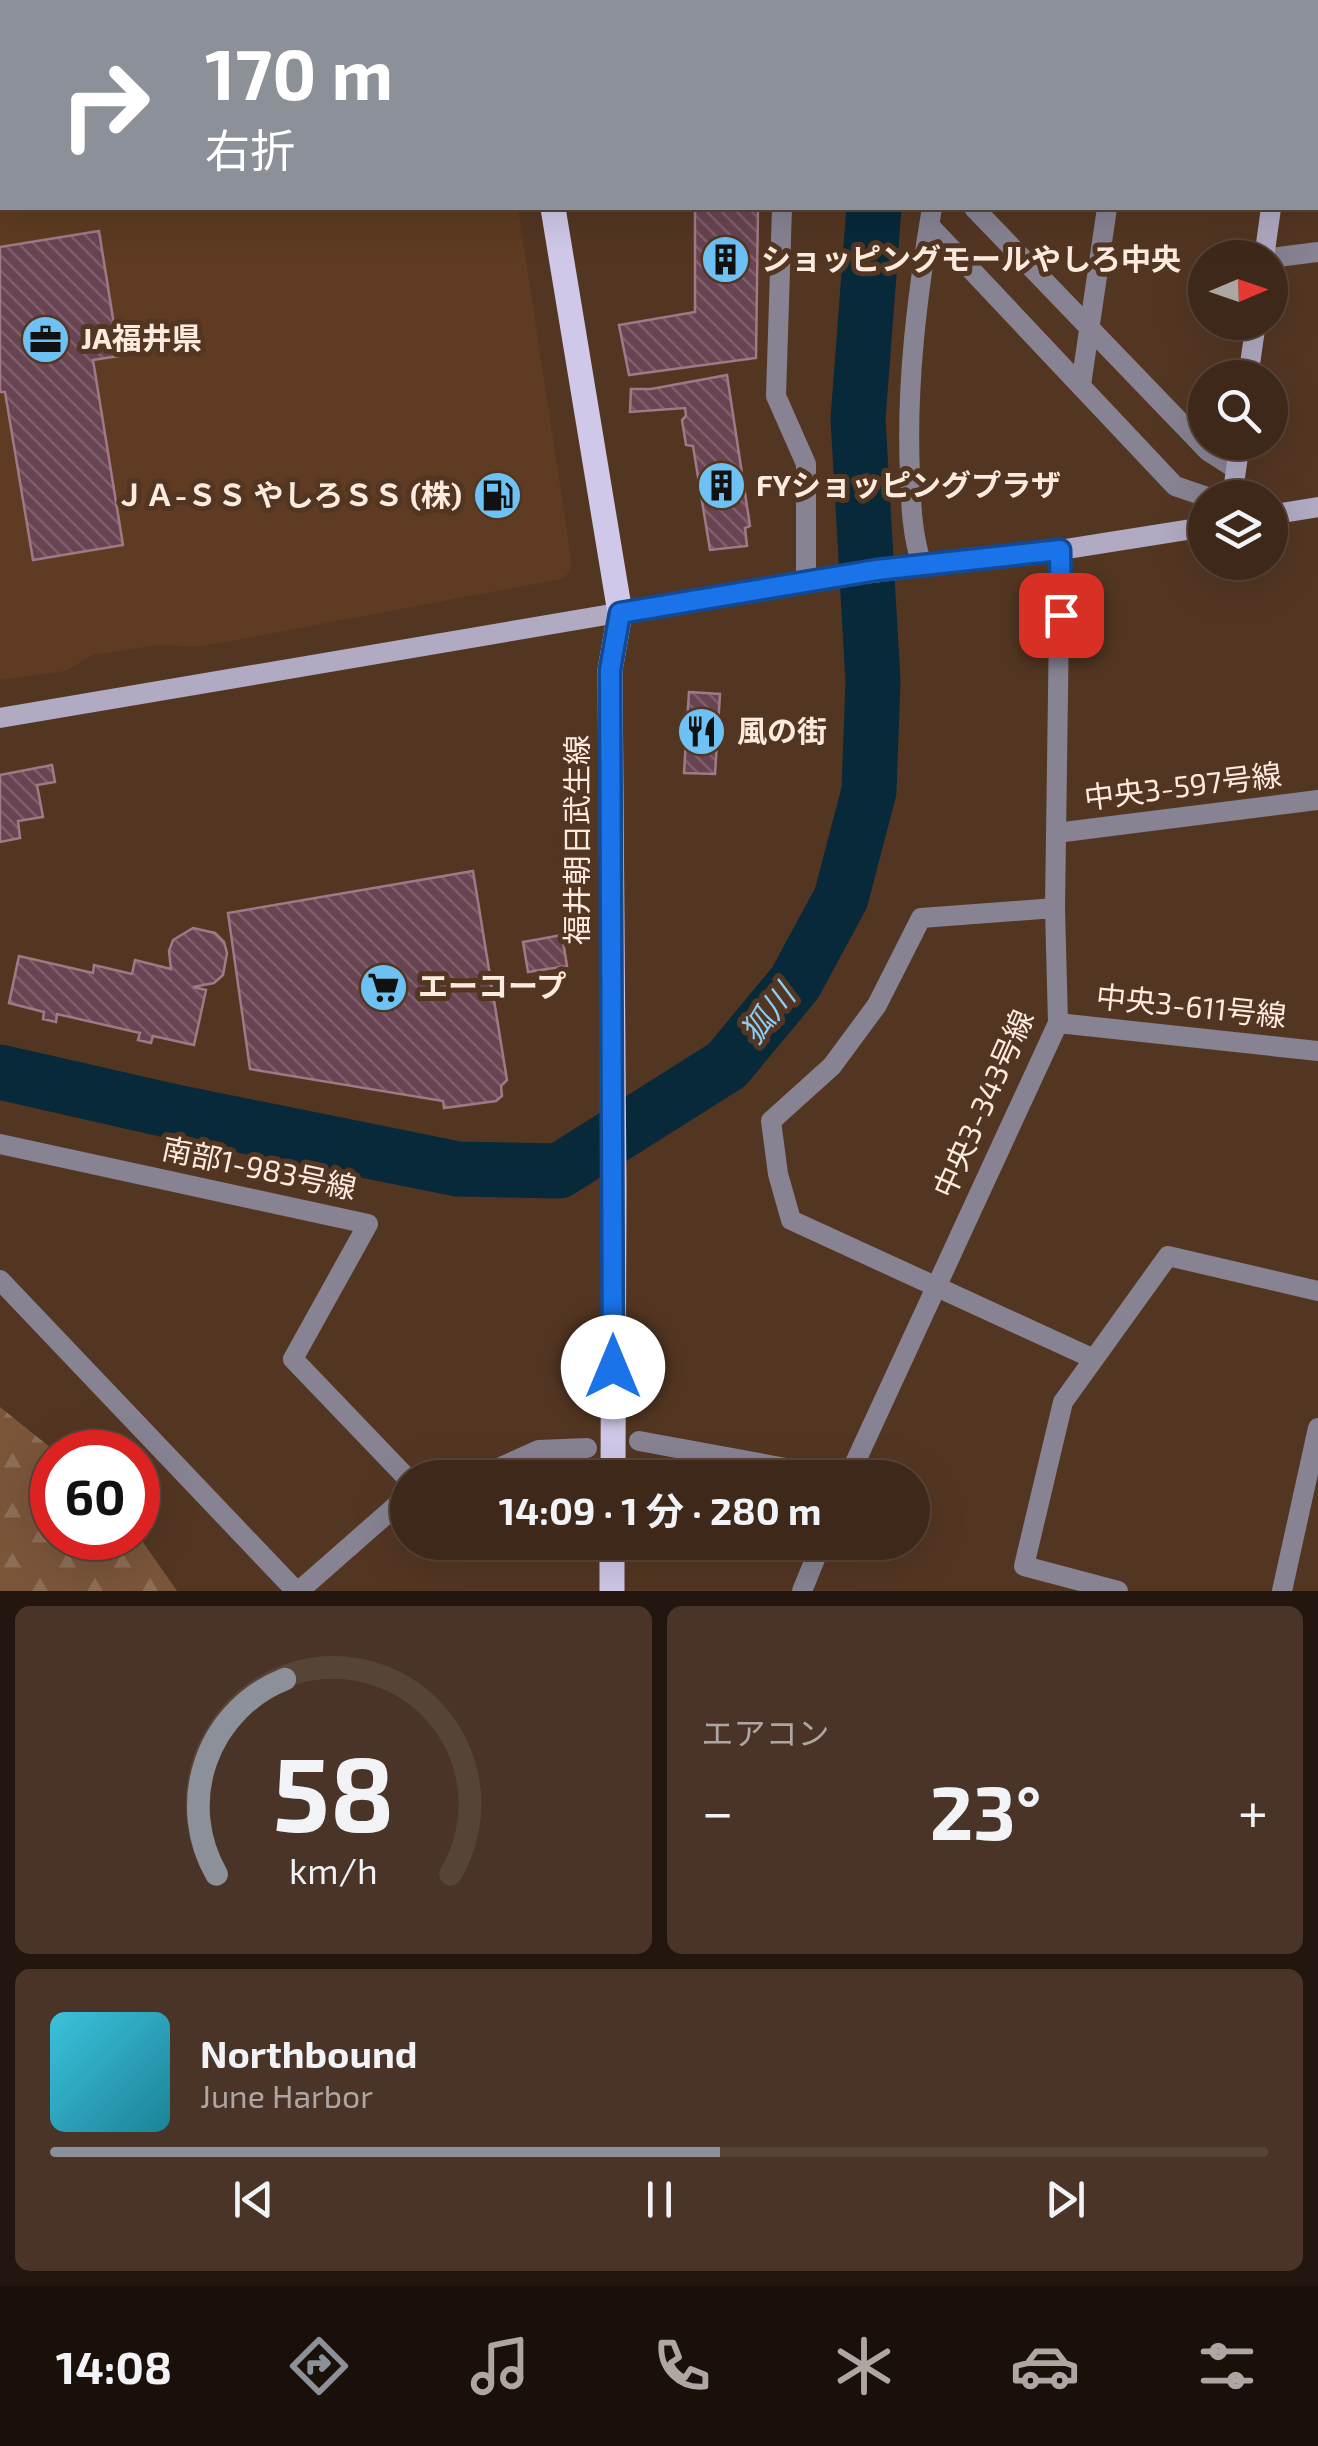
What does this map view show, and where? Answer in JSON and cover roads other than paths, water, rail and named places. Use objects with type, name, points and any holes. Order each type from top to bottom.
[{"type":"main road","name":"福井朝日武生線","points":[[553,210],[620,613],[610,670],[613,1460]]},
{"type":"main road","points":[[612,1560],[612,1591]]},
{"type":"street","points":[[782,210],[776,396],[806,464],[806,581]]},
{"type":"street","points":[[976,210],[1090,324],[1208,451],[1236,469]]},
{"type":"street","points":[[1081,385],[1107,210]]},
{"type":"street","points":[[1268,240],[1271,210]]},
{"type":"street","points":[[918,565],[909,445],[911,356],[918,280],[931,216]]},
{"type":"street","points":[[931,216],[1081,385],[1176,486],[1188,490]]},
{"type":"street","points":[[1288,256],[1318,252]]},
{"type":"street","points":[[1234,480],[1237,460]]},
{"type":"street","points":[[1288,512],[1318,507]]},
{"type":"street","points":[[0,718],[806,581],[1060,550],[1188,530]]},
{"type":"street","name":"中央3-343号線","points":[[856,1460],[1058,1023],[1054,908],[1060,550]]},
{"type":"street","name":"中央3-597号線","points":[[1056,833],[1318,800]]},
{"type":"street","points":[[1054,908],[921,918],[866,1020],[832,1066],[771,1121],[778,1174],[791,1220],[1094,1359]]},
{"type":"street","name":"中央3-611号線","points":[[1058,1023],[1318,1051]]},
{"type":"street","name":"南部1-983号線","points":[[0,1144],[368,1224],[293,1359],[390,1460]]},
{"type":"street","points":[[1118,1591],[1024,1566],[1063,1402],[1168,1256],[1318,1291]]},
{"type":"street","points":[[0,1280],[298,1591],[390,1511]]},
{"type":"street","points":[[1282,1591],[1318,1428]]},
{"type":"street","points":[[639,1441],[742,1460]]},
{"type":"street","points":[[516,1460],[539,1450],[586,1448]]},
{"type":"street","points":[[802,1591],[815,1560]]},
{"type":"waterway","name":"狐川","points":[[0,1072],[458,1169],[559,1171],[727,1065],[795,983],[841,898],[869,791],[873,681],[858,419],[874,210]]},
{"type":"place","name":"ショッピングモールやしろ中央","points":[[726,260]]},
{"type":"place","name":"JA福井県","points":[[46,339]]},
{"type":"place","name":"FYショッピングプラザ","points":[[721,486]]},
{"type":"place","name":"ＪＡ-ＳＳ やしろＳＳ (株)","points":[[497,496]]},
{"type":"place","name":"風の街","points":[[702,732]]},
{"type":"place","name":"エーコープ","points":[[383,987]]}]
